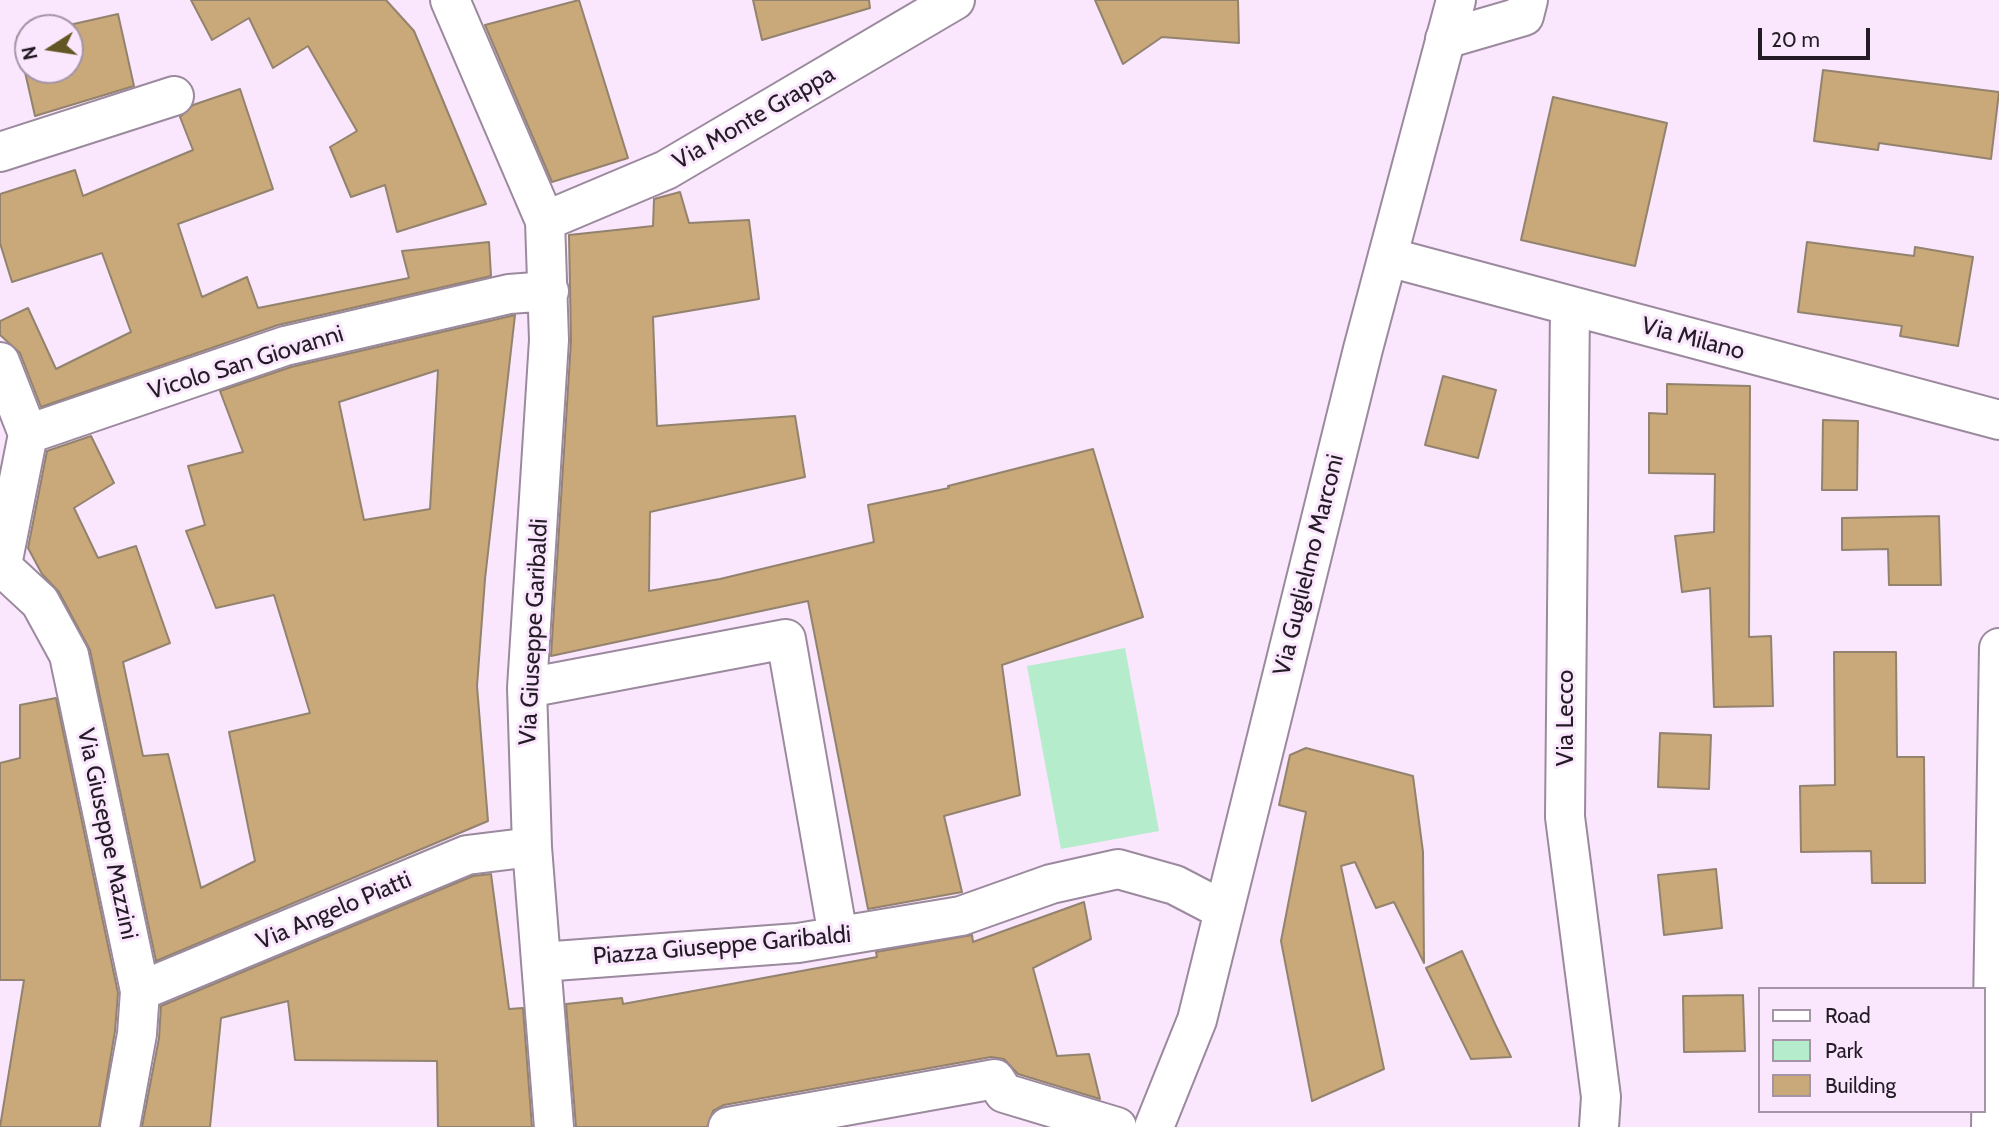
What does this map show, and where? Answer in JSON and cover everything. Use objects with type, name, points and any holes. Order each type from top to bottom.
[{"type":"street","name":"Via Monte Grappa","points":[[545,221],[666,170],[955,0]]},
{"type":"street","name":"Via Guglielmo Marconi","points":[[1154,1127],[1197,1020],[1388,257],[1456,0]]},
{"type":"street","points":[[1445,39],[1524,16],[1528,0]]},
{"type":"street","name":"Via Giuseppe Garibaldi","points":[[462,3],[500,113],[545,221],[549,291],[542,478],[527,688],[532,847],[554,1127]]},
{"type":"street","points":[[0,152],[174,96]]},
{"type":"street","name":"Via Milano","points":[[1388,257],[1999,420]]},
{"type":"street","name":"Vicolo San Giovanni","points":[[28,434],[285,346],[509,294],[549,291]]},
{"type":"street","name":"Via Lecco","points":[[1570,306],[1565,817],[1601,1097],[1599,1127]]},
{"type":"street","points":[[0,362],[28,434],[1,565]]},
{"type":"street","name":"Via Giuseppe Mazzini","points":[[1,565],[40,602],[69,654],[140,991],[137,1034],[120,1127]]},
{"type":"street","points":[[527,688],[786,639],[838,936]]},
{"type":"street","points":[[1991,1127],[1999,648]]},
{"type":"street","name":"Via Angelo Piatti","points":[[140,991],[467,855],[532,847]]},
{"type":"street","name":"Piazza Giuseppe Garibaldi","points":[[541,962],[798,943],[961,916],[1051,884],[1118,869],[1175,885],[1223,910]]},
{"type":"street","points":[[728,1127],[995,1079],[1004,1093],[1117,1127]]},
{"type":"green space","points":[[1125,648],[1159,831],[1061,849],[1027,666]]},
{"type":"building","points":[[191,0],[386,0],[414,31],[486,204],[397,232],[385,185],[351,197],[330,147],[357,131],[308,46],[273,68],[249,18],[212,40]]},
{"type":"building","points":[[579,0],[628,158],[552,182],[485,25]]},
{"type":"building","points":[[753,0],[869,0],[870,8],[762,40]]},
{"type":"building","points":[[1095,0],[1238,0],[1239,43],[1162,37],[1123,64]]},
{"type":"building","points":[[118,14],[134,86],[35,116],[28,84],[84,84],[84,22]]},
{"type":"building","points":[[1823,70],[1999,92],[1991,159],[1879,143],[1878,150],[1814,141]]},
{"type":"building","points":[[240,89],[273,189],[178,224],[202,297],[247,277],[258,308],[409,278],[402,251],[489,242],[491,276],[278,325],[41,407],[20,353],[0,335],[0,321],[28,308],[56,369],[131,332],[102,253],[12,282],[0,243],[0,194],[75,170],[83,196],[193,150],[180,117],[193,105]]},
{"type":"building","points":[[1553,97],[1667,123],[1635,266],[1521,240]]},
{"type":"building","points":[[680,192],[689,223],[749,220],[759,299],[653,317],[657,426],[795,416],[805,477],[650,512],[649,591],[720,579],[874,542],[868,505],[949,488],[948,486],[1093,449],[1143,617],[1002,665],[1020,795],[944,816],[962,892],[868,909],[808,601],[551,656],[571,341],[569,235],[653,226],[654,199]]},
{"type":"building","points":[[1807,242],[1914,256],[1915,247],[1973,257],[1958,346],[1900,336],[1902,326],[1798,312]]},
{"type":"building","points":[[515,315],[485,579],[477,686],[488,821],[156,961],[90,650],[59,592],[42,574],[28,548],[47,451],[91,436],[114,483],[74,508],[98,558],[136,546],[170,643],[123,662],[143,756],[168,754],[201,888],[255,861],[229,732],[310,713],[274,595],[216,608],[186,531],[205,525],[188,466],[243,452],[220,391],[291,367]],"holes":[[[438,370],[430,509],[364,520],[339,402]]]},
{"type":"building","points":[[1443,376],[1496,390],[1478,458],[1425,445]]},
{"type":"building","points":[[1667,384],[1750,386],[1749,637],[1771,636],[1773,706],[1714,707],[1710,588],[1682,592],[1675,536],[1714,532],[1715,474],[1649,473],[1649,413],[1667,414]]},
{"type":"building","points":[[1823,420],[1858,421],[1857,490],[1822,490]]},
{"type":"building","points":[[1939,516],[1941,585],[1889,585],[1888,549],[1842,550],[1842,518]]},
{"type":"building","points":[[1834,652],[1896,652],[1897,757],[1924,757],[1925,883],[1872,883],[1871,851],[1801,852],[1800,786],[1835,785]]},
{"type":"building","points":[[56,698],[118,993],[115,1031],[99,1127],[0,1127],[24,980],[0,980],[0,763],[20,758],[20,705]]},
{"type":"building","points":[[1660,733],[1711,735],[1709,789],[1658,787]]},
{"type":"building","points":[[1306,748],[1413,776],[1423,852],[1424,963],[1394,902],[1376,908],[1355,862],[1341,866],[1384,1069],[1312,1101],[1281,941],[1306,812],[1279,805],[1290,755]]},
{"type":"building","points":[[1716,869],[1722,928],[1664,935],[1658,875]]},
{"type":"building","points":[[491,874],[509,1009],[523,1008],[532,1127],[438,1127],[437,1061],[295,1060],[288,1001],[221,1018],[210,1127],[142,1127],[159,1038],[161,1006],[473,876]]},
{"type":"building","points":[[1084,902],[1091,939],[1033,968],[1057,1056],[1089,1054],[1100,1099],[1018,1074],[1004,1059],[991,1057],[724,1105],[713,1111],[707,1127],[576,1127],[566,1004],[622,998],[623,1004],[877,957],[876,952],[972,935],[973,942]]},
{"type":"building","points":[[1462,951],[1511,1057],[1471,1059],[1426,968]]},
{"type":"building","points":[[1743,995],[1745,1051],[1684,1052],[1683,996]]}]
